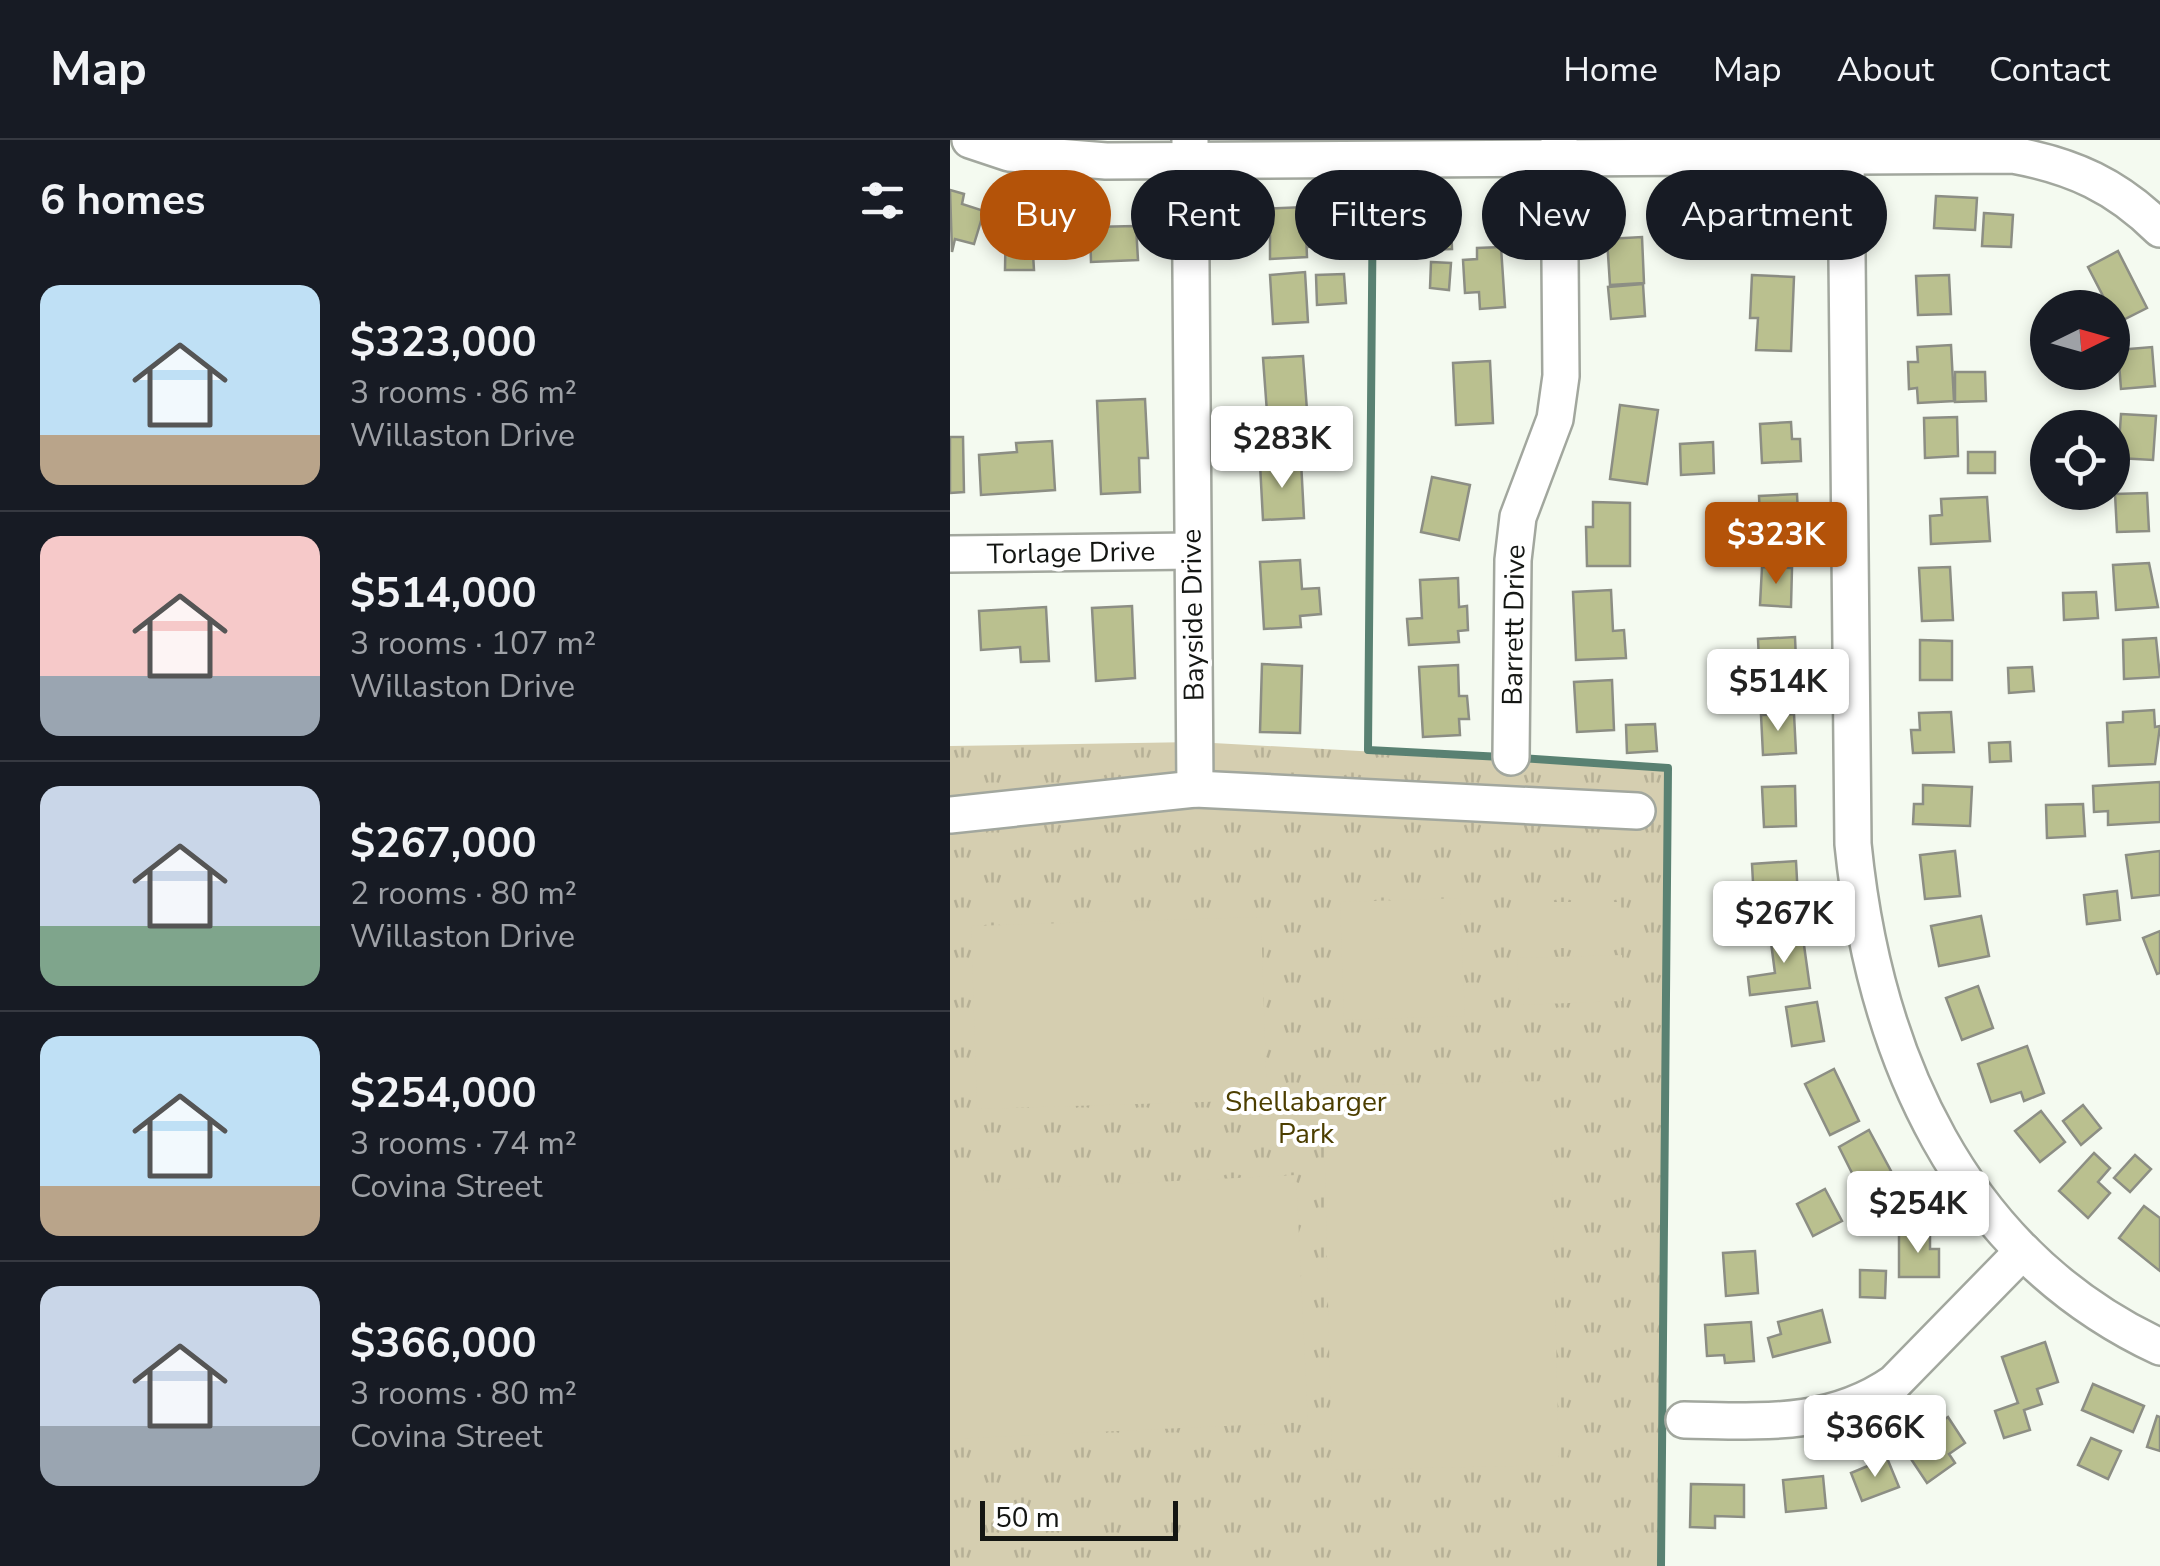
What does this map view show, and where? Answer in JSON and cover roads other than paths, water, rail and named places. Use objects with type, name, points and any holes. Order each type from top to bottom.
[{"type":"street","points":[[970,140],[1009,153],[1058,160],[1190,150],[1559,150],[1846,158],[2014,155],[2050,162],[2109,186],[2160,229]]},
{"type":"street","name":"Bayside Drive","points":[[1190,150],[1195,789]]},
{"type":"street","name":"Barrett Drive","points":[[1511,757],[1513,560],[1518,517],[1555,419],[1561,376],[1559,150]]},
{"type":"street","points":[[1846,158],[1853,844],[1861,925],[1874,983],[1913,1092],[1981,1202],[2022,1251],[2102,1314],[2160,1347]]},
{"type":"street","name":"Torlage Drive","points":[[950,554],[1192,552]]},
{"type":"street","points":[[950,815],[1195,789],[1638,811]]},
{"type":"street","points":[[1684,1420],[1815,1418],[1871,1399],[1894,1383],[2022,1251]]},
{"type":"waterway","points":[[1372,260],[1368,750],[1502,757]]},
{"type":"waterway","points":[[1521,758],[1668,768],[1661,1566]]},
{"type":"park label","name":"Shellabarger Park","points":[[1306,1118]]}]
